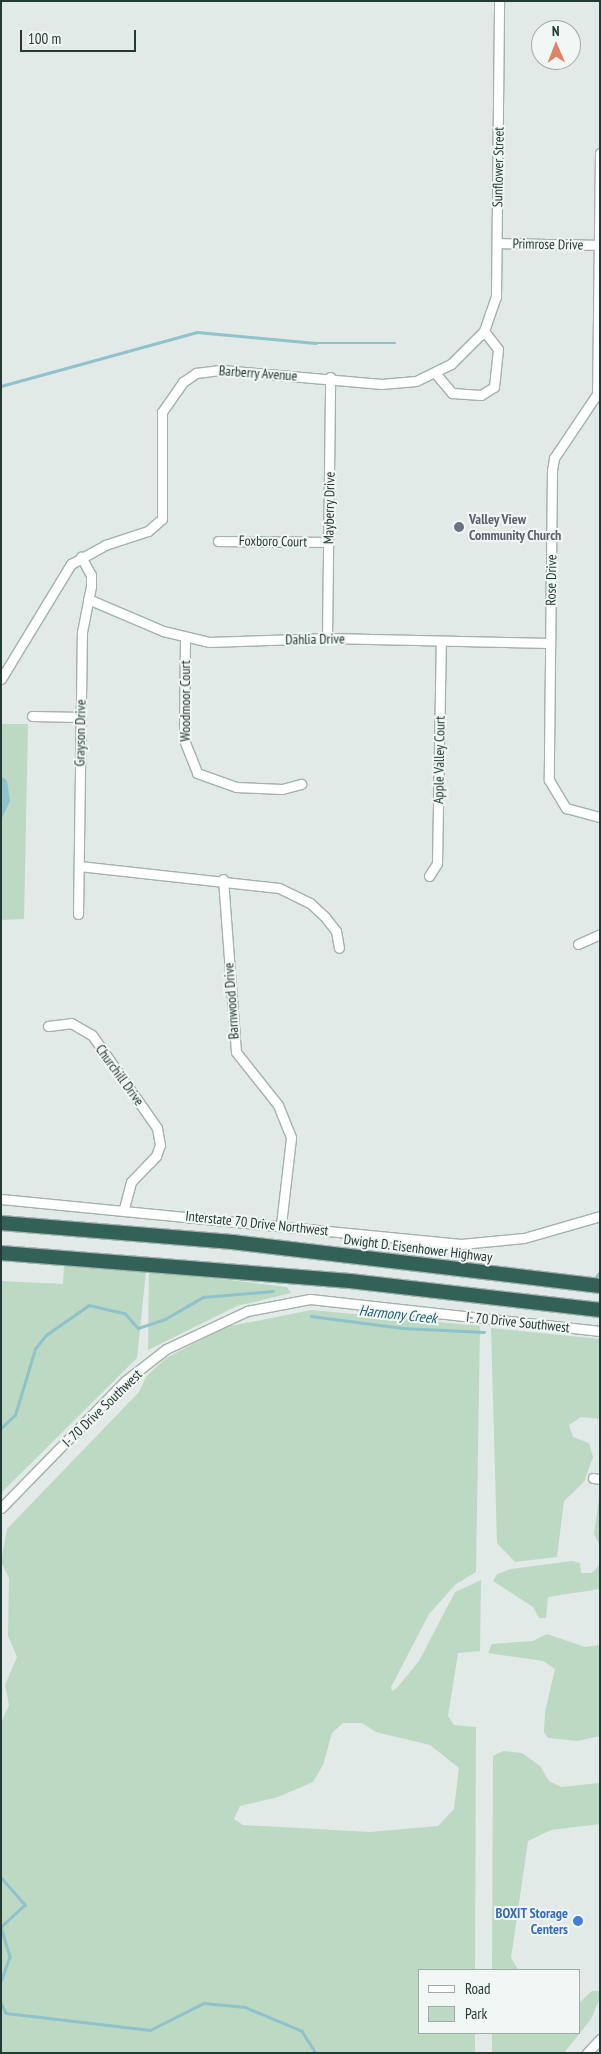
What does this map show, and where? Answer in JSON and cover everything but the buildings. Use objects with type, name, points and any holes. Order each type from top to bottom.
[{"type":"highway","name":"Dwight D. Eisenhower Highway","points":[[1,1223],[232,1242],[600,1286]]},
{"type":"highway","points":[[1,1253],[350,1281],[600,1310]]},
{"type":"street","name":"Sunflower Street","points":[[468,349],[484,330],[496,297],[499,1]]},
{"type":"street","name":"Rose Drive","points":[[600,153],[599,381],[593,405],[554,458],[549,780],[566,808],[600,817]]},
{"type":"street","name":"Primrose Drive","points":[[497,243],[600,245]]},
{"type":"street","points":[[436,374],[452,393],[481,395],[494,387],[498,349],[484,330]]},
{"type":"street","name":"Barberry Avenue","points":[[1,679],[53,588],[81,557],[148,531],[162,519],[162,412],[183,382],[196,373],[222,370],[330,377],[391,384],[436,374],[468,349]]},
{"type":"street","name":"Mayberry Drive","points":[[327,638],[330,377]]},
{"type":"street","name":"Foxboro Court","points":[[218,541],[328,542]]},
{"type":"street","name":"Grayson Drive","points":[[78,914],[82,632],[91,574],[81,557]]},
{"type":"street","name":"Dahlia Drive","points":[[88,599],[186,639],[327,638],[550,643]]},
{"type":"street","name":"Woodmoor Court","points":[[186,639],[184,740],[197,772],[236,787],[282,789],[301,784]]},
{"type":"street","name":"Apple Valley Court","points":[[429,876],[437,863],[441,641]]},
{"type":"street","points":[[32,716],[80,717]]},
{"type":"street","points":[[79,866],[224,879],[279,888],[310,903],[336,931],[339,948]]},
{"type":"street","name":"Barnwood Drive","points":[[224,879],[236,1052],[278,1105],[290,1138],[281,1225]]},
{"type":"street","points":[[578,944],[600,934]]},
{"type":"street","name":"Churchill Drive","points":[[48,1026],[71,1024],[92,1035],[157,1128],[158,1150],[131,1182],[124,1209]]},
{"type":"street","name":"Interstate 70 Drive Northwest","points":[[1,1199],[124,1209],[461,1244],[524,1238],[600,1216]]},
{"type":"street","name":"I- 70 Drive Southwest","points":[[1,1508],[125,1382],[166,1349],[248,1311],[310,1300],[600,1332]]},
{"type":"street","points":[[587,2053],[600,2039]]},
{"type":"green space","points":[[1,724],[28,724],[24,919],[1,920]]},
{"type":"green space","points":[[68,1264],[146,1271],[137,1358],[1,1493],[1,1281],[63,1284],[64,1267]]},
{"type":"green space","points":[[149,1270],[287,1287],[291,1293],[237,1306],[148,1350]]},
{"type":"green space","points":[[311,1310],[480,1326],[476,1572],[456,1584],[429,1614],[391,1687],[392,1691],[397,1688],[419,1661],[455,1592],[481,1580],[480,1651],[458,1653],[448,1716],[454,1725],[476,1727],[475,1969],[418,1969],[418,2034],[475,2034],[475,2053],[1,2053],[1,1723],[9,1705],[5,1685],[17,1657],[8,1636],[9,1578],[1,1562],[7,1529],[139,1392],[146,1377],[166,1358],[226,1327]],"holes":[[[343,1723],[362,1723],[376,1732],[430,1745],[459,1768],[454,1809],[438,1826],[370,1832],[243,1825],[234,1819],[240,1806],[278,1797],[313,1782],[323,1765],[332,1733]]]},
{"type":"green space","points":[[491,1328],[600,1339],[600,1419],[581,1417],[569,1425],[573,1437],[589,1443],[593,1457],[584,1482],[564,1501],[557,1557],[515,1562],[497,1543]]},
{"type":"green space","points":[[600,1492],[600,1546],[594,1534]]},
{"type":"green space","points":[[572,1561],[580,1563],[581,1573],[592,1573],[600,1564],[600,1589],[548,1597],[546,1618],[539,1618],[533,1607],[493,1581],[497,1574],[511,1569]]},
{"type":"green space","points":[[547,1634],[585,1647],[600,1645],[600,1736],[577,1741],[548,1738],[544,1732],[545,1712],[555,1669],[543,1661],[488,1653],[492,1644],[533,1641]]},
{"type":"green space","points":[[503,1751],[522,1753],[540,1766],[549,1781],[561,1787],[600,1783],[600,1824],[551,1830],[528,1841],[511,1958],[517,1969],[492,1969],[493,1756]]},
{"type":"green space","points":[[592,1991],[600,1991],[600,1998],[591,2019],[581,2032],[581,2001]]},
{"type":"green space","points":[[492,2034],[579,2034],[564,2053],[492,2053]]},
{"type":"water","points":[[1,776],[7,781],[10,801],[1,820]]},
{"type":"waterway","points":[[1,386],[197,332],[315,343],[395,343]]},
{"type":"waterway","name":"Harmony Creek","points":[[595,1278],[600,1272]]},
{"type":"waterway","name":"Harmony Creek","points":[[1,1428],[15,1415],[35,1349],[46,1335],[89,1305],[125,1313],[138,1328],[165,1319],[203,1297],[273,1291]]},
{"type":"waterway","name":"Harmony Creek","points":[[311,1316],[402,1328],[484,1332]]},
{"type":"waterway","points":[[1,1877],[25,1905],[1,1927],[10,1957],[1,1982]]},
{"type":"waterway","points":[[1,2003],[6,2013],[150,2030],[204,2003],[245,2007],[302,2031],[316,2053]]},
{"type":"place","name":"Valley View Community Church","points":[[459,527]]},
{"type":"place","name":"BOXIT Storage Centers","points":[[578,1921]]}]
